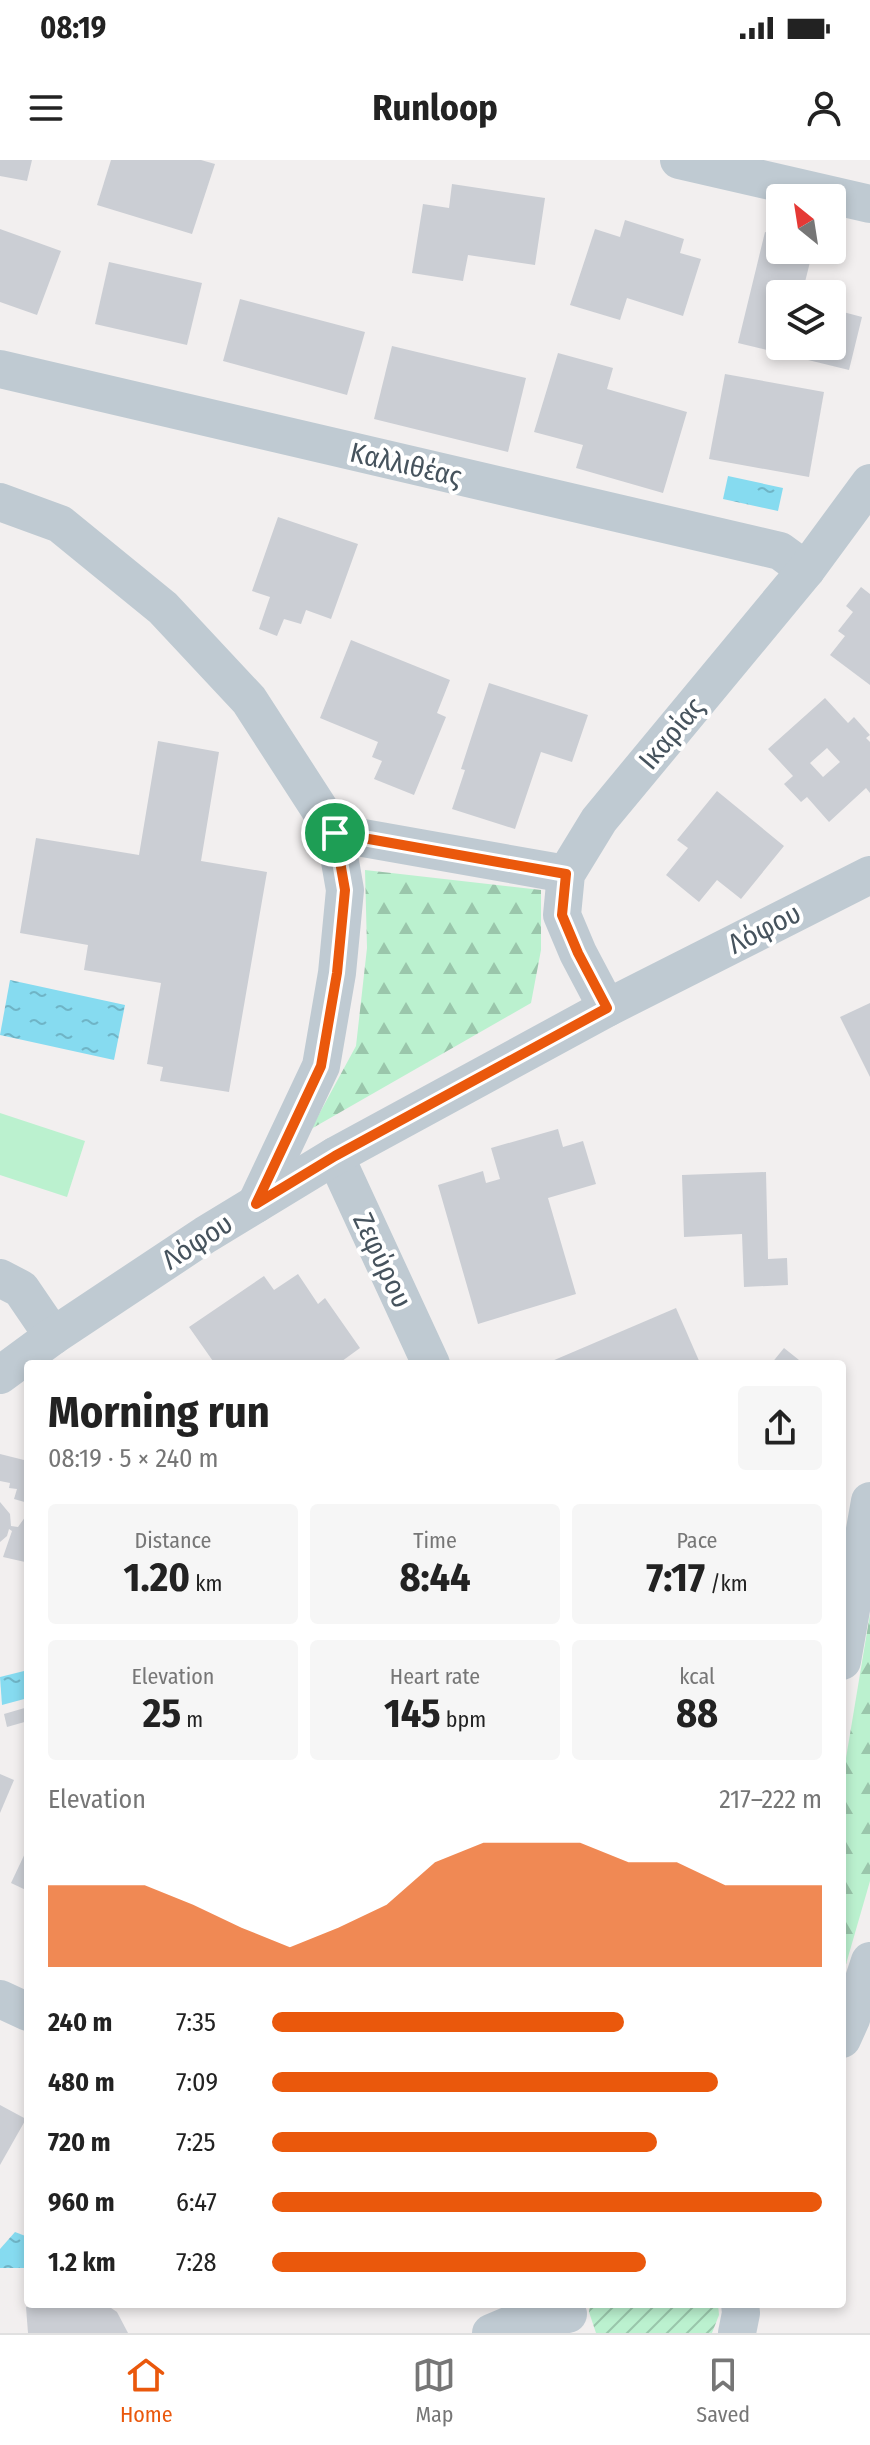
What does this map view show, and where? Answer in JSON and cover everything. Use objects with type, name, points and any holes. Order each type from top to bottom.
[{"type":"street","points":[[679,160],[870,204]]},
{"type":"street","name":"Καλλιθέας","points":[[0,369],[780,551],[806,570]]},
{"type":"street","name":"Ικαρίας","points":[[607,1008],[562,915],[566,874],[599,820],[806,570],[870,483]]},
{"type":"street","points":[[0,502],[60,524],[163,608],[249,700],[335,833],[345,890],[337,973],[321,1066],[256,1204]]},
{"type":"street","points":[[335,833],[566,874]]},
{"type":"street","name":"Λόφου","points":[[0,1375],[205,1235],[335,1156],[607,1008],[870,875]]},
{"type":"street","name":"Ζεφύρου","points":[[335,1156],[429,1360]]},
{"type":"street","points":[[0,1278],[21,1289],[53,1336]]},
{"type":"street","points":[[846,1638],[870,1501]]},
{"type":"street","points":[[854,2027],[870,1961]]},
{"type":"street","points":[[0,1999],[24,2010]]},
{"type":"street","points":[[737,2333],[740,2308]]},
{"type":"street","points":[[491,2333],[517,2322],[570,2317]]},
{"type":"green space","points":[[365,870],[541,890],[541,950],[531,1003],[311,1129],[356,1046],[367,948]]},
{"type":"green space","points":[[0,1113],[85,1141],[67,1197],[0,1175]]},
{"type":"green space","points":[[870,1614],[870,1881],[846,1964],[846,1758]]},
{"type":"green space","points":[[590,2308],[718,2308],[719,2315],[712,2333],[596,2333]]},
{"type":"water","points":[[728,476],[783,488],[778,511],[723,499]]},
{"type":"water","points":[[10,980],[125,1005],[114,1060],[0,1035]]},
{"type":"water","points":[[24,1671],[24,1699],[2,1705],[0,1677]]},
{"type":"water","points":[[15,2232],[24,2235],[24,2268],[0,2268],[0,2249]]},
{"type":"building","points":[[0,160],[32,160],[27,181],[0,176]]},
{"type":"building","points":[[111,160],[201,160],[215,164],[192,234],[97,205]]},
{"type":"building","points":[[452,184],[545,198],[535,265],[468,255],[463,281],[412,273],[423,204],[449,208]]},
{"type":"building","points":[[625,220],[684,239],[680,253],[701,259],[683,316],[627,298],[620,320],[570,305],[595,229],[620,237]]},
{"type":"building","points":[[0,229],[61,251],[37,315],[0,302]]},
{"type":"building","points":[[765,232],[766,264],[810,264],[806,280],[766,280],[766,350],[738,343]]},
{"type":"building","points":[[109,262],[202,283],[187,345],[95,324]]},
{"type":"building","points":[[240,299],[365,332],[347,395],[223,361]]},
{"type":"building","points":[[846,313],[862,317],[849,370],[808,360],[846,360]]},
{"type":"building","points":[[392,346],[526,378],[508,452],[374,419]]},
{"type":"building","points":[[558,353],[613,368],[607,389],[687,412],[663,493],[576,468],[583,445],[534,432]]},
{"type":"building","points":[[725,374],[824,392],[809,477],[709,459]]},
{"type":"building","points":[[278,517],[358,544],[331,619],[306,610],[301,624],[284,619],[277,636],[259,629],[270,597],[252,591]]},
{"type":"building","points":[[861,587],[870,594],[870,685],[830,655],[845,636],[838,631],[853,612],[846,606]]},
{"type":"building","points":[[351,640],[450,680],[437,713],[446,717],[414,795],[374,779],[382,761],[372,757],[378,742],[320,718]]},
{"type":"building","points":[[489,683],[588,715],[572,762],[541,752],[515,829],[452,809],[465,770],[461,769]]},
{"type":"building","points":[[825,698],[848,723],[854,717],[870,735],[866,738],[870,742],[870,793],[866,788],[829,822],[807,797],[801,802],[784,784],[793,776],[768,749]],"holes":[[[827,748],[840,762],[823,777],[810,763]]]},
{"type":"building","points":[[158,741],[219,752],[201,861],[267,872],[229,1092],[160,1081],[163,1067],[147,1064],[161,983],[84,970],[88,945],[20,933],[36,838],[139,855]]},
{"type":"building","points":[[717,791],[784,846],[741,899],[717,880],[699,902],[666,875],[688,848],[677,840]]},
{"type":"building","points":[[870,1003],[870,1077],[840,1017]]},
{"type":"building","points":[[558,1129],[563,1147],[583,1141],[596,1184],[548,1198],[576,1294],[478,1324],[438,1185],[483,1171],[486,1183],[500,1179],[491,1148]]},
{"type":"building","points":[[766,1172],[768,1259],[787,1258],[788,1285],[744,1287],[742,1234],[684,1237],[682,1175]]},
{"type":"building","points":[[298,1274],[318,1304],[325,1298],[360,1348],[344,1360],[212,1360],[189,1327],[264,1276],[274,1290]]},
{"type":"building","points":[[676,1308],[699,1360],[554,1360]]},
{"type":"building","points":[[784,1348],[799,1360],[774,1360]]},
{"type":"building","points":[[0,1454],[24,1460],[24,1502],[14,1499],[17,1489],[9,1488],[10,1483],[0,1481]]},
{"type":"building","points":[[0,1502],[10,1514],[11,1526],[18,1527],[24,1519],[24,1562],[3,1557],[12,1531],[9,1529],[0,1542]]},
{"type":"building","points":[[24,1708],[24,1722],[7,1727],[4,1714]]},
{"type":"building","points":[[0,1774],[14,1780],[0,1813]]},
{"type":"building","points":[[24,1855],[24,1889],[11,1883]]},
{"type":"building","points":[[0,2105],[24,2118],[24,2123],[0,2165]]},
{"type":"building","points":[[26,2308],[111,2308],[117,2312],[128,2333],[28,2333]]},
{"type":"route","points":[[335,833],[566,874],[562,915],[607,1008],[335,1156],[256,1204],[321,1066],[337,973],[345,890],[335,833]]}]
